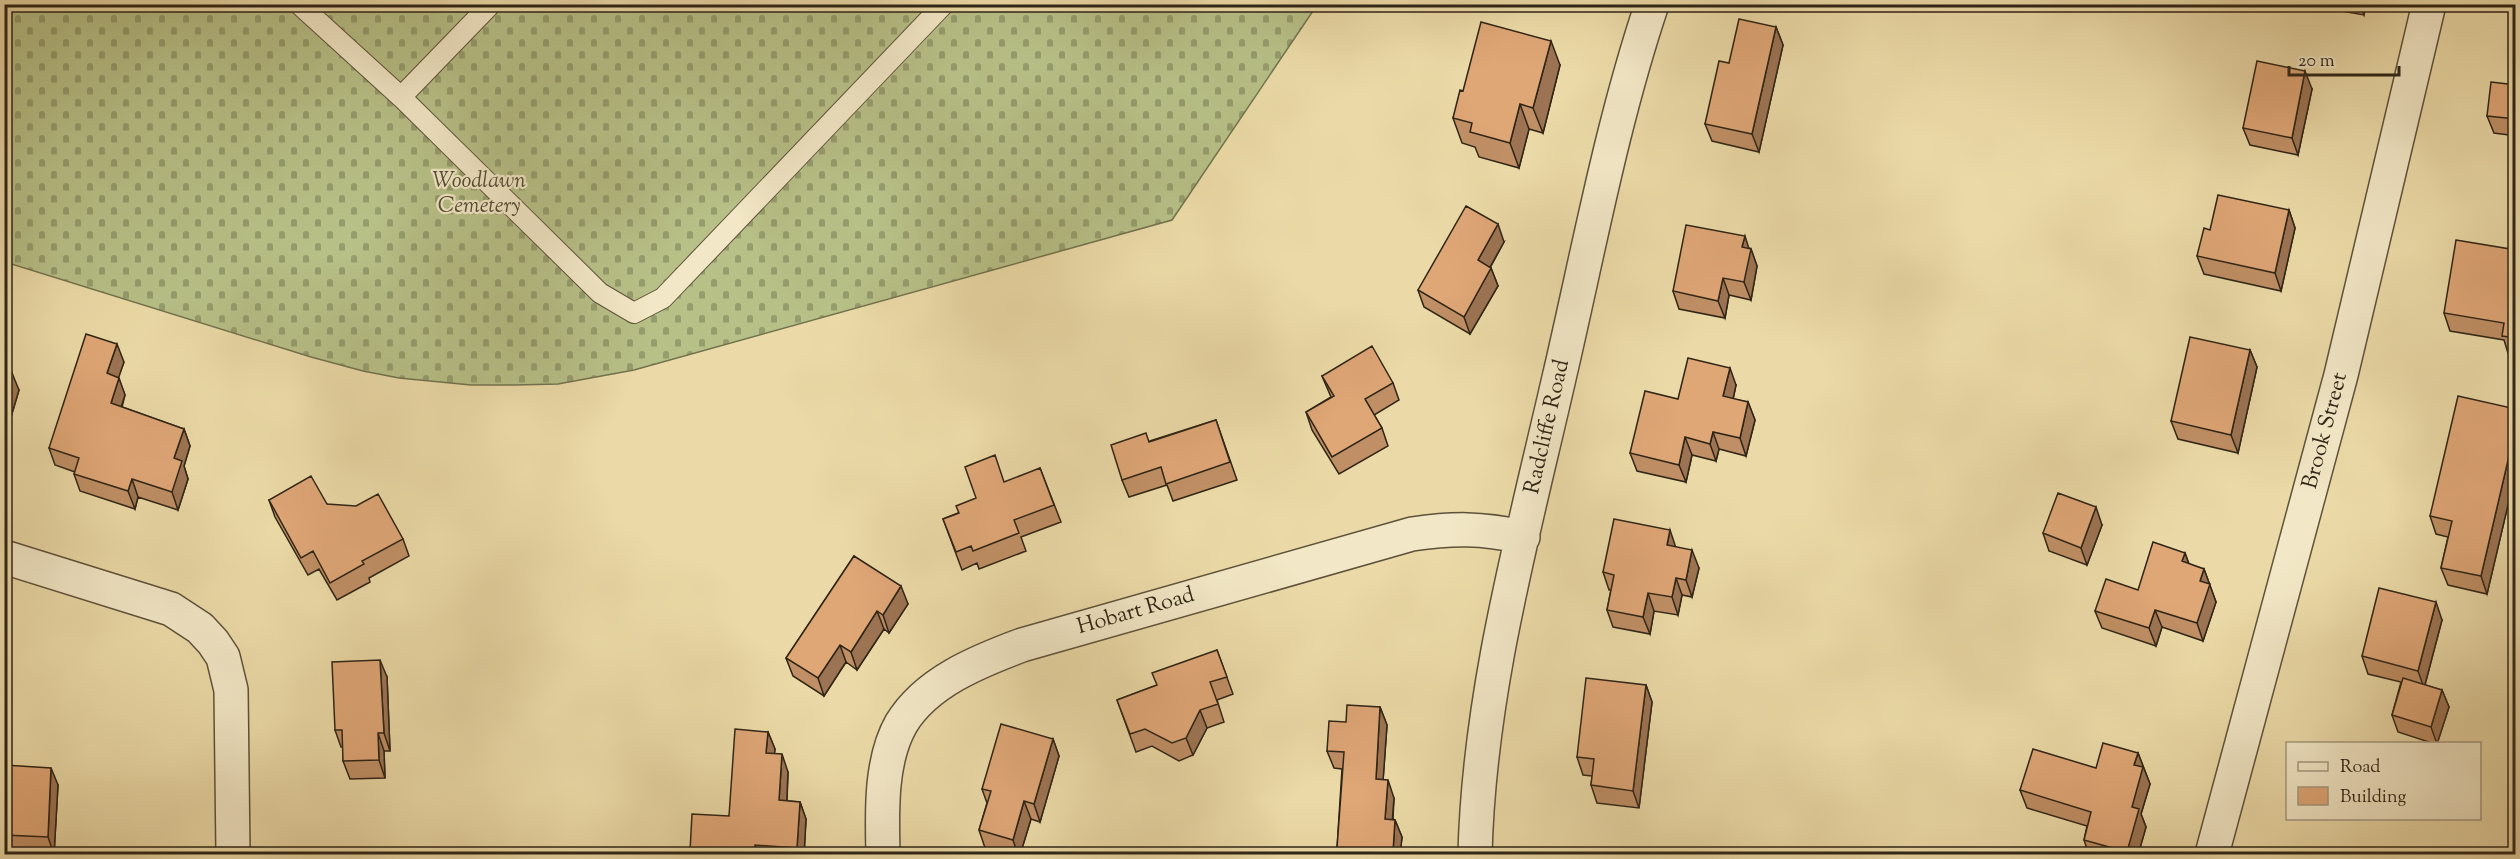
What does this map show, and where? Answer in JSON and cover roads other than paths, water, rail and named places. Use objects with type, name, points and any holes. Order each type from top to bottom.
[{"type":"street","name":"Radcliffe Road","points":[[1475,855],[1479,788],[1490,700],[1506,608],[1624,99],[1652,4]]},
{"type":"street","name":"Brook Street","points":[[2212,855],[2341,375],[2429,4]]},
{"type":"street","name":"Hobart Road","points":[[883,855],[883,807],[887,771],[892,746],[901,724],[914,707],[934,689],[978,662],[1022,645],[1412,534],[1459,528],[1481,529],[1523,537]]},
{"type":"street","points":[[4,557],[171,609],[200,628],[213,642],[223,657],[231,690],[233,855]]},
{"type":"lane","points":[[300,4],[400,97],[600,293],[634,313],[663,298],[944,4]]},
{"type":"lane","points":[[400,97],[491,4]]},
{"type":"park label","name":"Woodlawn Cemetery","points":[[479,194]]}]
